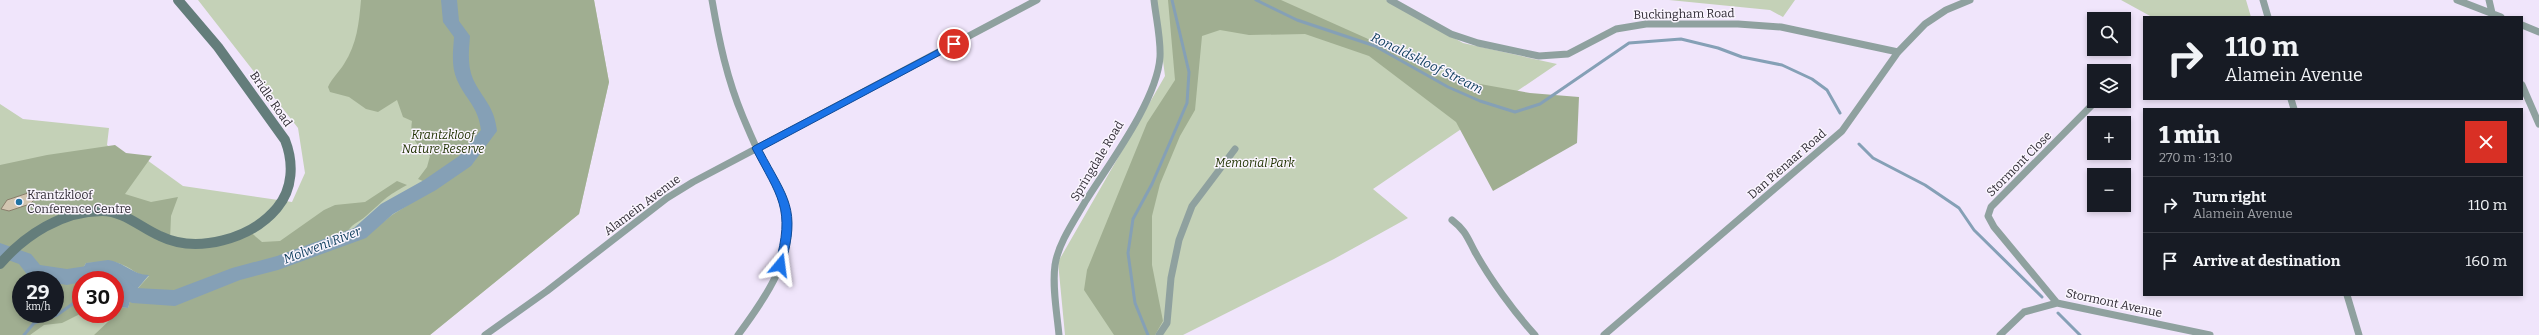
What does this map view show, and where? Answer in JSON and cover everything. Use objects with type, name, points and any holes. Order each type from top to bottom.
[{"type":"main road","name":"Bridle Road","points":[[2,261],[17,245],[29,236],[60,221],[88,212],[102,210],[123,216],[161,237],[172,241],[208,242],[232,237],[248,230],[270,216],[283,201],[290,185],[290,156],[279,130],[198,20],[178,0]]},
{"type":"street","points":[[712,0],[725,65],[757,148],[785,203],[788,219],[787,240],[780,265],[765,299],[738,335]]},
{"type":"street","name":"Alamein Avenue","points":[[485,335],[548,291],[667,198],[693,182],[1037,0]]},
{"type":"street","name":"Springdale Road","points":[[1058,335],[1055,280],[1057,258],[1079,213],[1153,90],[1158,75],[1160,40],[1154,0]]},
{"type":"street","name":"Buckingham Road","points":[[1390,0],[1451,34],[1478,43],[1539,56],[1568,54],[1616,29],[1646,24],[1738,24],[1781,28],[1898,52]]},
{"type":"street","name":"Dan Pienaar Road","points":[[1604,335],[1842,131],[1898,52],[1934,17],[1970,0]]},
{"type":"street","points":[[2263,0],[2268,16]]},
{"type":"street","points":[[2457,0],[2492,15]]},
{"type":"street","points":[[2489,0],[2492,15]]},
{"type":"street","points":[[2523,25],[2539,32]]},
{"type":"street","points":[[2523,87],[2539,124]]},
{"type":"street","name":"Stormont Close","points":[[2057,303],[1994,227],[1988,216],[1991,206],[2036,164],[2089,108]]},
{"type":"street","points":[[1159,335],[1167,323],[1171,278],[1179,240],[1192,206],[1235,148]]},
{"type":"street","points":[[1452,220],[1465,230],[1479,258],[1524,323],[1535,335]]},
{"type":"street","points":[[2347,296],[2359,335]]},
{"type":"street","name":"Stormont Avenue","points":[[2000,335],[2019,315],[2028,309],[2038,305],[2057,303],[2210,335]]},
{"type":"green space","name":"Krantzkloof Nature Reserve","points":[[198,0],[594,0],[609,82],[579,214],[430,335],[0,335],[0,104],[23,119],[109,128],[107,145],[120,156],[147,160],[183,186],[292,202],[305,173],[298,128]]},
{"type":"green space","name":"Krantzkloof Nature Reserve","points":[[361,0],[594,0],[609,82],[579,214],[430,335],[94,335],[107,323],[124,323],[124,308],[128,308],[132,295],[149,276],[137,273],[119,263],[105,262],[86,263],[83,268],[84,271],[72,271],[72,318],[64,322],[64,271],[12,271],[12,323],[62,323],[44,325],[30,335],[0,335],[0,165],[47,155],[115,145],[126,153],[152,156],[125,194],[151,202],[178,197],[171,216],[170,240],[199,243],[248,230],[262,242],[280,241],[324,210],[335,205],[365,202],[397,181],[407,185],[381,202],[366,216],[352,226],[346,235],[362,239],[392,215],[437,187],[418,179],[427,167],[430,156],[415,142],[411,127],[412,121],[403,117],[397,100],[378,112],[366,109],[349,97],[330,92],[328,87],[344,64],[352,49],[358,25]]},
{"type":"green space","name":"Memorial Park","points":[[1155,0],[1386,0],[1463,43],[1557,64],[1373,189],[1408,218],[1334,259],[1183,335],[1065,335],[1058,262],[1165,76]]},
{"type":"green space","points":[[1168,0],[1281,0],[1366,38],[1441,77],[1530,93],[1579,97],[1577,143],[1493,191],[1456,122],[1369,56],[1305,34],[1249,35],[1220,30],[1202,36],[1195,110],[1180,136],[1160,184],[1152,216],[1152,265],[1163,321],[1155,335],[1114,335],[1084,290],[1087,270],[1147,123],[1175,80]]},
{"type":"green space","points":[[1669,0],[1795,0],[1783,17],[1770,10]]},
{"type":"green space","points":[[2121,0],[2246,0],[2251,16],[2150,16]]},
{"type":"water","points":[[108,260],[114,261],[138,273],[149,275],[132,295],[128,308],[124,308],[124,271],[85,271],[83,268],[86,263]]},
{"type":"building","name":"Krantzkloof Conference Centre","points":[[28,193],[36,194],[35,199],[30,204],[9,211],[1,209],[7,200]]},
{"type":"waterway","name":"Molweni River","points":[[0,250],[25,259],[35,272],[67,277],[100,272],[114,279],[132,295],[175,298],[238,273],[278,263],[360,233],[387,209],[430,185],[465,161],[489,131],[487,114],[465,79],[460,60],[462,36],[451,22],[449,0]]},
{"type":"waterway","points":[[1148,335],[1135,303],[1128,253],[1133,219],[1152,184],[1187,103],[1189,72],[1172,0]]},
{"type":"waterway","name":"Ronaldskloof Stream","points":[[1256,0],[1297,20],[1375,46],[1448,87],[1480,101],[1515,112],[1540,104],[1629,43],[1681,39],[1718,48],[1742,57],[1782,65],[1812,79],[1827,90],[1840,113]]},
{"type":"waterway","name":"Ronaldskloof Stream","points":[[1859,144],[1873,158],[1925,185],[1959,208],[1974,230],[2042,297]]},
{"type":"waterway","points":[[24,335],[34,323],[57,315],[72,304]]},
{"type":"waterway","name":"Ronaldskloof Stream","points":[[2058,313],[2080,335]]},
{"type":"place","name":"Krantzkloof Conference Centre","points":[[19,202]]},
{"type":"route","points":[[780,265],[787,240],[788,219],[785,203],[757,148],[954,44]]}]
